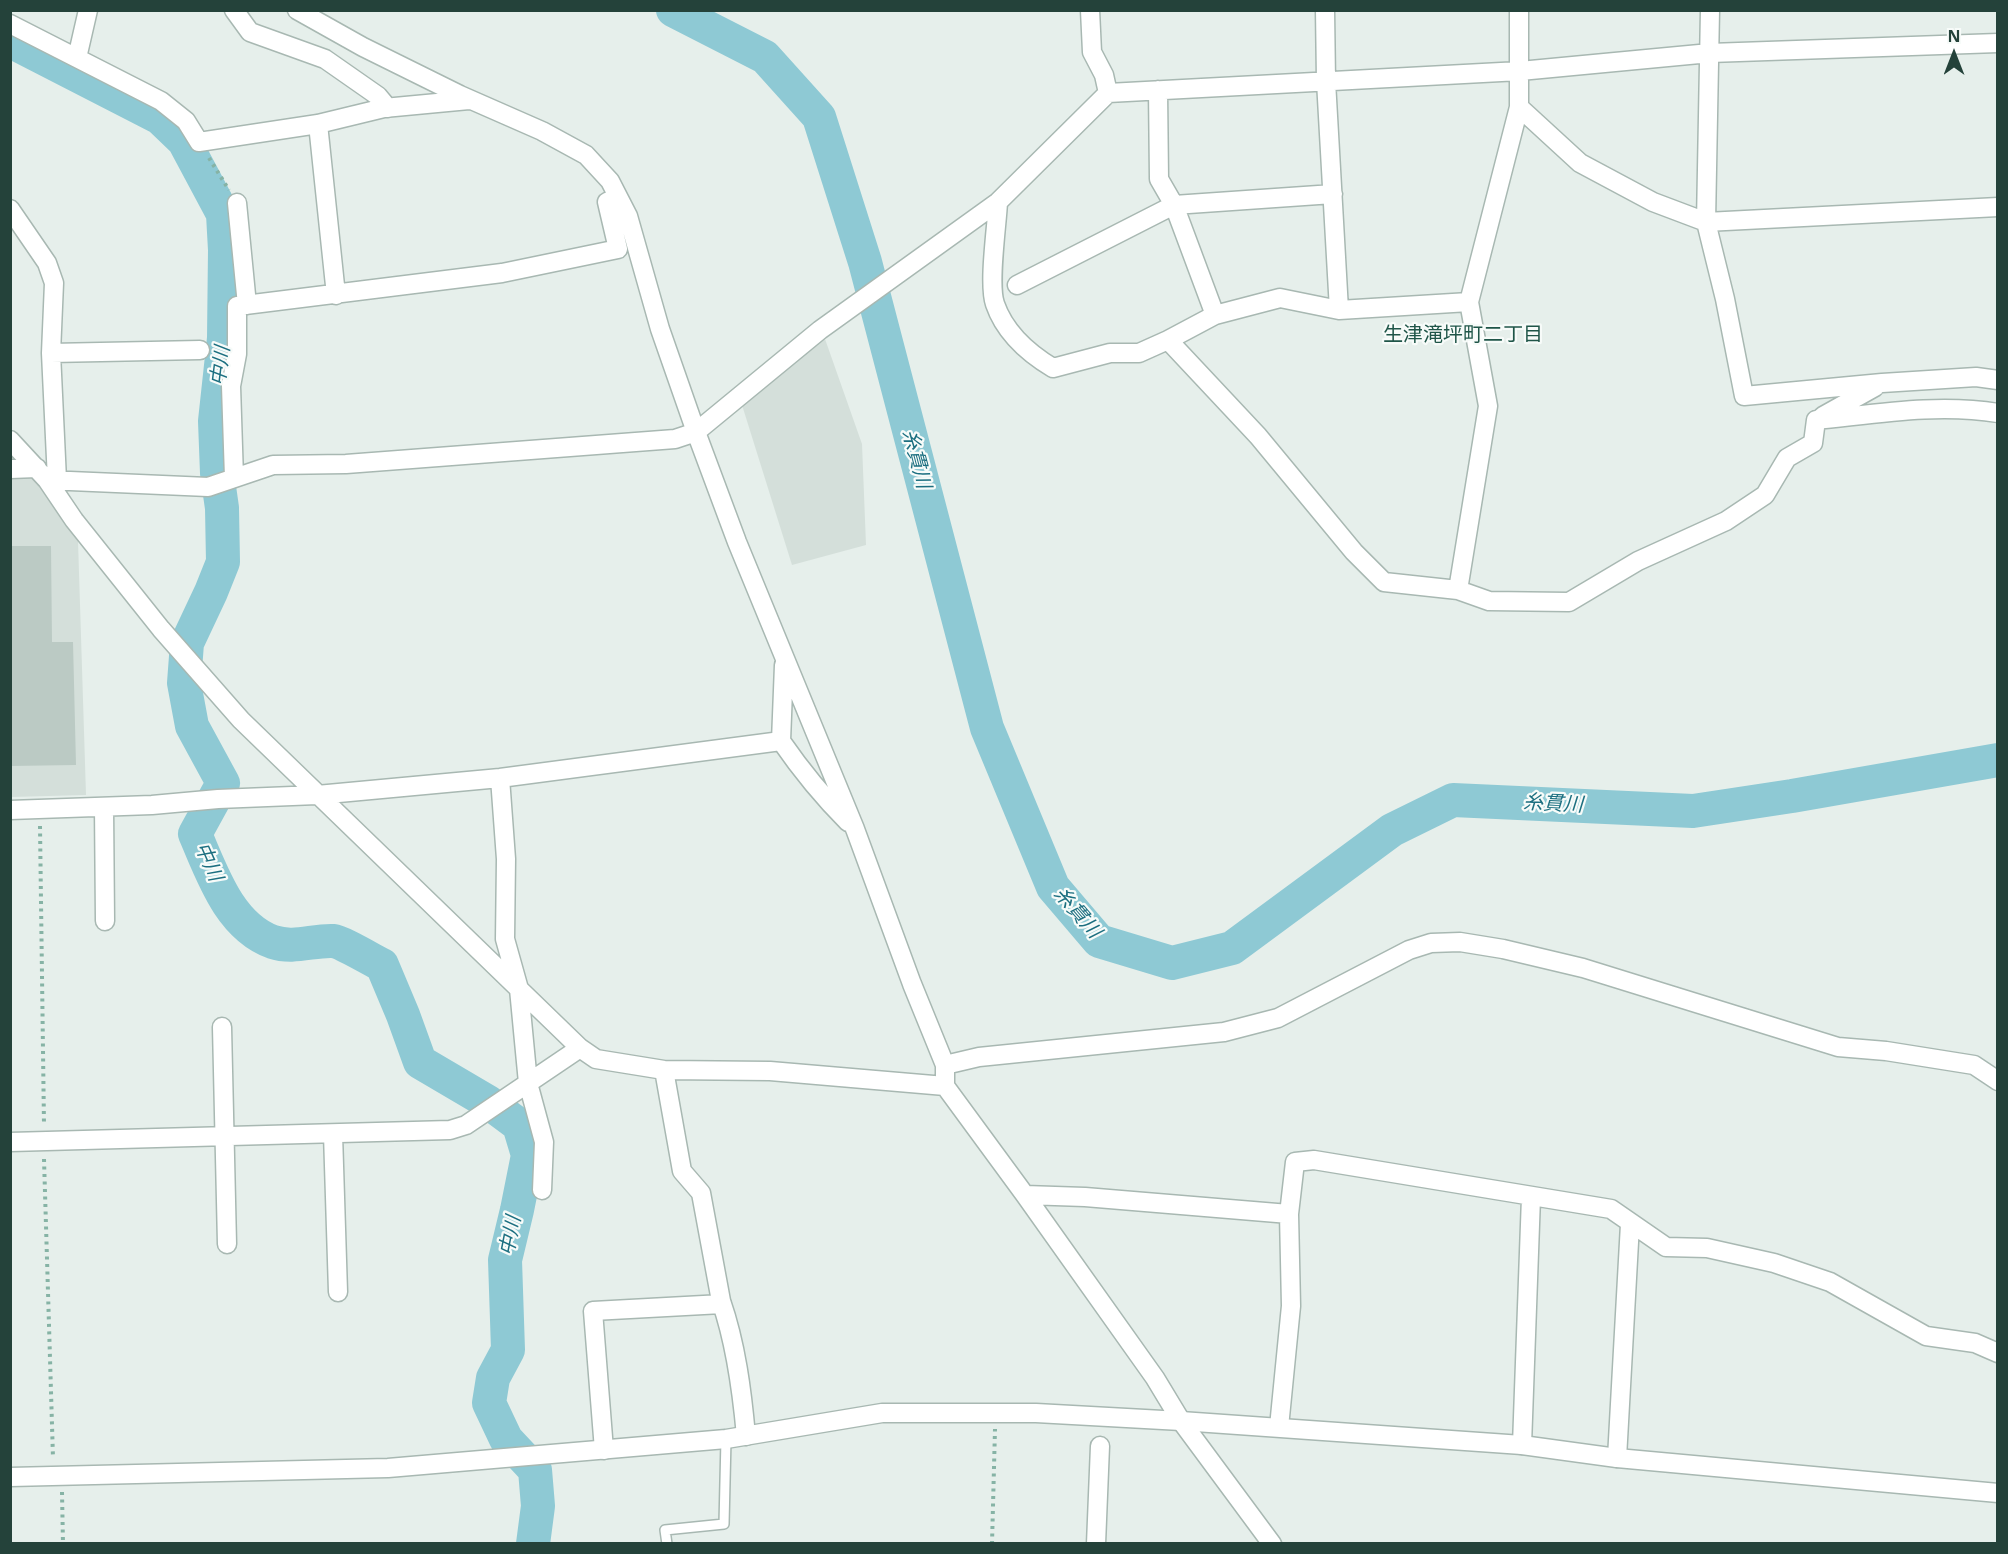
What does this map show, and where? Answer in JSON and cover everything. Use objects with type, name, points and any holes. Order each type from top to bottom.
[{"type":"street","points":[[77,58],[88,10]]},
{"type":"street","points":[[234,10],[250,32],[325,59],[378,96],[388,108]]},
{"type":"street","points":[[297,10],[363,47],[542,131],[586,155],[610,181],[628,216],[660,329],[737,542],[855,829],[912,984],[945,1065],[945,1086],[1155,1378],[1181,1420],[1272,1544]]},
{"type":"street","points":[[1090,10],[1092,52],[1104,75],[1108,93]]},
{"type":"street","points":[[1325,10],[1326,81],[1339,310]]},
{"type":"street","points":[[1458,590],[1488,406],[1469,302],[1519,106],[1519,10]]},
{"type":"street","points":[[1710,10],[1706,222],[1725,299],[1744,396],[1976,377],[1998,380]]},
{"type":"street","points":[[10,24],[161,101],[186,121],[199,142],[318,124],[388,108],[471,99]]},
{"type":"street","points":[[10,469],[47,476],[208,488],[273,465],[346,464],[675,438],[696,432],[820,330],[999,202],[1108,93],[1520,70],[1710,53],[1998,43]]},
{"type":"street","points":[[1158,90],[1159,178],[1174,205],[1215,315]]},
{"type":"street","points":[[1519,106],[1580,163],[1653,202],[1706,222],[1998,207]]},
{"type":"street","points":[[318,124],[336,295]]},
{"type":"street","points":[[1017,285],[1174,205],[1333,194]]},
{"type":"street","points":[[233,479],[231,386],[237,354],[237,306],[502,273],[618,249],[608,202],[618,197]]},
{"type":"street","points":[[999,202],[993,282],[995,303],[1013,337],[1035,357],[1053,368],[1110,353],[1139,353],[1215,315],[1280,298],[1339,310],[1469,302]]},
{"type":"street","points":[[237,203],[246,305]]},
{"type":"street","points":[[10,209],[47,263],[54,283],[47,476]]},
{"type":"street","points":[[1168,340],[1258,436],[1354,552],[1384,582],[1458,590],[1489,601],[1569,602],[1638,561],[1726,521],[1765,495],[1787,458],[1813,443],[1816,420]]},
{"type":"street","points":[[51,353],[200,350]]},
{"type":"street","points":[[1816,420],[1882,383]]},
{"type":"street","points":[[1816,420],[1930,409],[1998,414]]},
{"type":"street","points":[[10,440],[47,476],[74,520],[160,629],[241,720],[580,1048],[596,1059],[664,1070],[770,1071],[945,1086]]},
{"type":"street","points":[[784,657],[781,741],[819,792],[855,829]]},
{"type":"street","points":[[10,810],[317,795],[500,778],[781,741]]},
{"type":"street","points":[[500,778],[506,859],[505,939],[519,989],[528,1083],[544,1142],[542,1190]]},
{"type":"street","points":[[104,807],[105,921]]},
{"type":"street","points":[[945,1065],[979,1058],[1224,1032],[1278,1018],[1409,950],[1431,943],[1460,942],[1503,949],[1583,968],[1838,1047],[1886,1051],[1974,1065],[1998,1081]]},
{"type":"street","points":[[222,1027],[227,1244]]},
{"type":"street","points":[[10,1142],[450,1130],[466,1125],[580,1048]]},
{"type":"street","points":[[664,1070],[682,1171],[701,1193],[742,1396],[746,1436]]},
{"type":"street","points":[[333,1134],[338,1293]]},
{"type":"street","points":[[1279,1427],[1291,1306],[1289,1214],[1295,1162],[1314,1160],[1611,1209],[1665,1247],[1707,1248],[1774,1263],[1830,1282],[1926,1336],[1975,1343],[1998,1353]]},
{"type":"street","points":[[1025,1195],[1085,1197],[1289,1214]]},
{"type":"street","points":[[1522,1445],[1532,1197]]},
{"type":"street","points":[[1617,1458],[1630,1224]]},
{"type":"street","points":[[604,1450],[593,1311],[722,1304]]},
{"type":"street","points":[[10,1477],[388,1468],[726,1439],[882,1413],[1036,1413],[1181,1420],[1522,1445],[1617,1458],[1998,1493]]},
{"type":"street","points":[[1096,1544],[1100,1446]]},
{"type":"lane","points":[[667,1544],[665,1530],[724,1524],[726,1439]]},
{"type":"path","points":[[199,142],[237,203]]},
{"type":"path","points":[[992,1544],[996,1413]]},
{"type":"path","points":[[61,1476],[63,1544]]},
{"type":"shaded area","points":[[825,339],[862,444],[866,545],[792,565],[742,405]]},
{"type":"shaded area","points":[[32,475],[78,541],[86,795],[11,797],[10,476]]},
{"type":"building","points":[[10,546],[51,546],[52,642],[73,642],[76,765],[10,766]]},
{"type":"waterway","name":"糸貫川","points":[[673,10],[765,57],[819,117],[865,262],[987,728],[1053,887],[1099,941],[1172,963],[1232,948],[1392,830],[1453,800],[1693,811],[1998,760]]},
{"type":"waterway","name":"中川","points":[[10,41],[160,118],[184,141],[223,214],[224,338],[215,421],[217,473],[222,508],[223,562],[187,643],[184,683],[192,726],[223,783],[195,834],[224,897],[245,924],[273,942],[288,945],[333,941],[382,965],[420,1062],[488,1102],[519,1125],[528,1155],[505,1260],[508,1350],[493,1378],[489,1403],[506,1439],[535,1470],[538,1506],[533,1544]]},
{"type":"district","name":"生津滝坪町二丁目","points":[[1463,335]]}]
